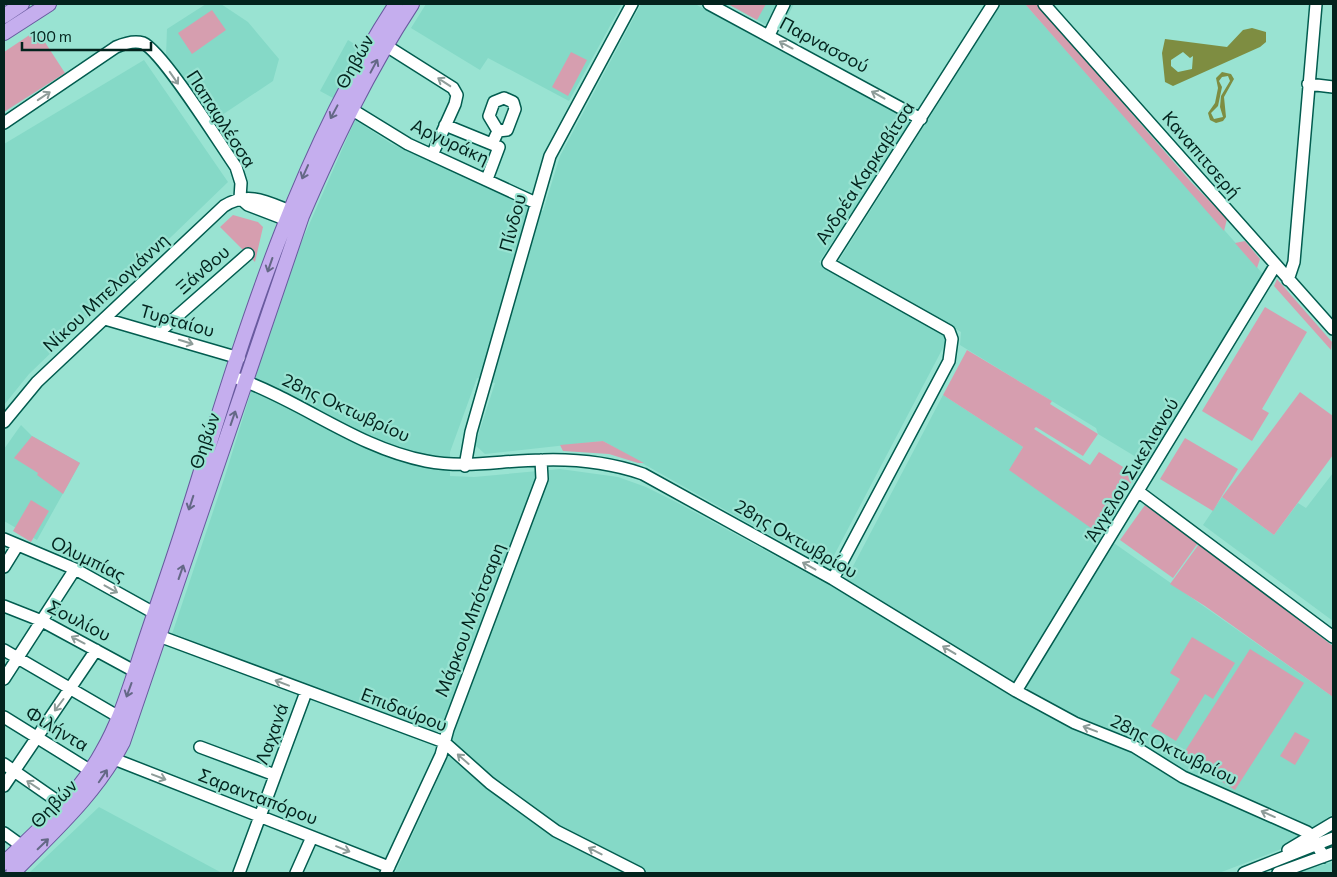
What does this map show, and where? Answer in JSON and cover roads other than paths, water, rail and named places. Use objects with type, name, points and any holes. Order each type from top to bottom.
[{"type":"main road","points":[[4,16],[22,4]]},
{"type":"main road","points":[[4,33],[49,4]]},
{"type":"main road","name":"Θηβών","points":[[4,863],[63,805],[91,771],[107,744],[136,672],[239,379],[322,134],[374,38],[396,4]]},
{"type":"main road","name":"Θηβών","points":[[13,873],[72,814],[114,759],[131,722],[239,379],[239,358],[294,218],[385,44],[412,4]]},
{"type":"street","name":"Πίνδου","points":[[465,466],[471,432],[550,156],[632,4]]},
{"type":"street","name":"Παρνασσού","points":[[709,4],[921,119]]},
{"type":"street","points":[[769,35],[784,4]]},
{"type":"street","name":"Ανδρέα Καρκαβίτσα","points":[[833,579],[950,357],[952,339],[949,331],[828,263],[993,4]]},
{"type":"street","name":"Καναπιτσερή","points":[[1044,4],[1333,329]]},
{"type":"street","points":[[1288,280],[1294,262],[1316,4]]},
{"type":"street","name":"Παπαφλέσσα","points":[[4,124],[116,47],[130,42],[141,42],[150,48],[168,69],[236,168],[241,183],[240,198]]},
{"type":"street","points":[[385,44],[453,88],[457,95],[455,104],[432,155]]},
{"type":"street","points":[[1308,84],[1333,87]]},
{"type":"street","name":"Αργυράκη","points":[[351,109],[432,155],[536,203]]},
{"type":"street","points":[[446,125],[499,147],[486,179]]},
{"type":"street","points":[[492,144],[498,131]]},
{"type":"street","points":[[240,198],[248,205],[294,218]]},
{"type":"street","name":"Νίκου Μπελογιάννη","points":[[4,422],[37,382],[106,319],[204,224],[224,206],[240,198]]},
{"type":"street","name":"Ξάνθου","points":[[158,333],[248,254]]},
{"type":"street","name":"Άγγελου Σικελιανού","points":[[1016,691],[1275,266]]},
{"type":"street","name":"Τυρταίου","points":[[106,319],[239,358]]},
{"type":"street","name":"28ης Οκτωβρίου","points":[[239,379],[382,448],[424,461],[465,466],[542,460],[596,462],[643,474],[833,579],[1016,691],[1075,723],[1135,747],[1183,777],[1315,840]]},
{"type":"street","name":"Μάρκου Μπότσαρη","points":[[387,870],[441,755],[444,742],[542,479],[542,460]]},
{"type":"street","points":[[1139,492],[1333,637]]},
{"type":"street","name":"Ολυμπίας","points":[[4,539],[75,569],[156,614]]},
{"type":"street","points":[[4,567],[17,546]]},
{"type":"street","points":[[4,679],[75,569]]},
{"type":"street","name":"Σουλίου","points":[[4,606],[42,621],[136,672]]},
{"type":"street","name":"Επιδαύρου","points":[[159,636],[444,742],[490,783],[556,831],[639,873]]},
{"type":"street","points":[[4,650],[119,717]]},
{"type":"street","points":[[4,786],[9,768],[71,689],[96,650]]},
{"type":"street","name":"Λαχανά","points":[[239,873],[306,692]]},
{"type":"street","name":"Φιλήντα","points":[[4,718],[91,771]]},
{"type":"street","points":[[200,747],[275,775]]},
{"type":"street","name":"Σαρανταπόρου","points":[[114,759],[312,836],[387,870]]},
{"type":"street","points":[[9,768],[63,805]]},
{"type":"street","points":[[1244,873],[1267,864],[1315,840],[1333,823]]},
{"type":"street","points":[[4,833],[22,846]]},
{"type":"street","points":[[296,873],[312,836]]},
{"type":"street","points":[[1315,840],[1333,838]]},
{"type":"street","points":[[1278,873],[1328,855],[1315,840]]}]
